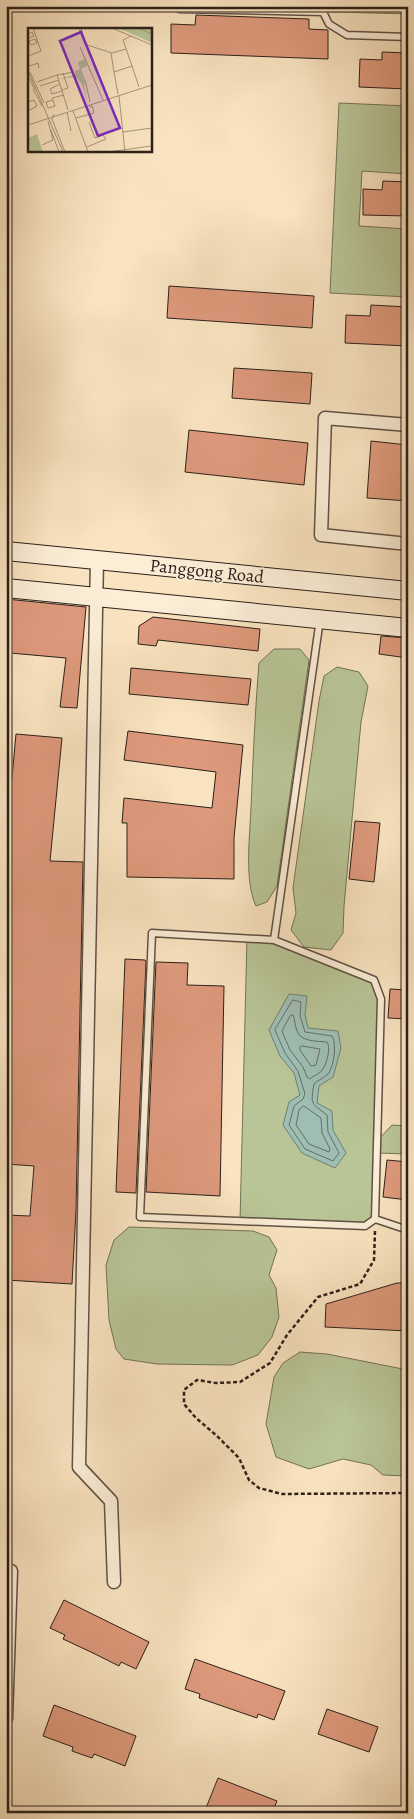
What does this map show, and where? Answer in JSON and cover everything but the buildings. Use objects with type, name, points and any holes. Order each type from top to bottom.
[{"type":"main road","name":"Panggong Road","points":[[6,551],[408,591]]},
{"type":"main road","name":"Panggong Road","points":[[6,588],[408,628]]},
{"type":"street","points":[[408,425],[324,418],[321,535],[408,544]]},
{"type":"street","points":[[97,560],[79,1467],[111,1501],[114,1582]]},
{"type":"street","points":[[6,1571],[11,1571],[6,1719]]},
{"type":"lane","points":[[179,9],[322,9],[329,24],[347,35],[408,37]]},
{"type":"lane","points":[[274,940],[320,619]]},
{"type":"lane","points":[[152,933],[274,940],[374,980],[381,999],[375,1219],[364,1226],[140,1217],[152,933]]},
{"type":"lane","points":[[375,1219],[408,1230]]},
{"type":"path","points":[[375,1219],[374,1260],[360,1284],[318,1297],[287,1335],[270,1363],[240,1382],[216,1383],[197,1380],[184,1390],[184,1404],[196,1418],[240,1458],[249,1480],[259,1488],[282,1494],[408,1493]]},
{"type":"green space","points":[[298,6],[408,6],[408,14],[298,11]]},
{"type":"green space","points":[[339,103],[408,106],[408,174],[362,171],[359,226],[408,229],[408,297],[330,293]]},
{"type":"green space","points":[[274,649],[300,649],[309,660],[277,886],[267,902],[256,906],[250,884],[249,858],[259,663]]},
{"type":"green space","points":[[337,667],[359,672],[368,686],[361,722],[343,933],[331,950],[304,947],[291,930],[296,913],[293,888],[319,701],[324,676]]},
{"type":"green space","points":[[247,938],[274,940],[374,980],[381,999],[377,1141],[392,1125],[408,1126],[408,1154],[376,1153],[375,1219],[365,1226],[240,1221]]},
{"type":"green space","points":[[129,1227],[253,1231],[269,1237],[277,1250],[269,1275],[276,1288],[279,1317],[272,1337],[258,1355],[232,1365],[157,1364],[124,1359],[116,1349],[109,1320],[106,1265],[114,1240]]},
{"type":"green space","points":[[300,1352],[327,1354],[408,1370],[408,1476],[383,1475],[371,1465],[343,1459],[309,1469],[276,1457],[266,1424],[274,1377],[283,1363]]},
{"type":"water","points":[[289,994],[307,996],[305,1015],[308,1028],[338,1031],[341,1048],[333,1077],[319,1086],[317,1103],[332,1111],[333,1130],[346,1153],[335,1168],[302,1153],[283,1125],[289,1102],[300,1095],[294,1073],[280,1056],[269,1030]]}]
